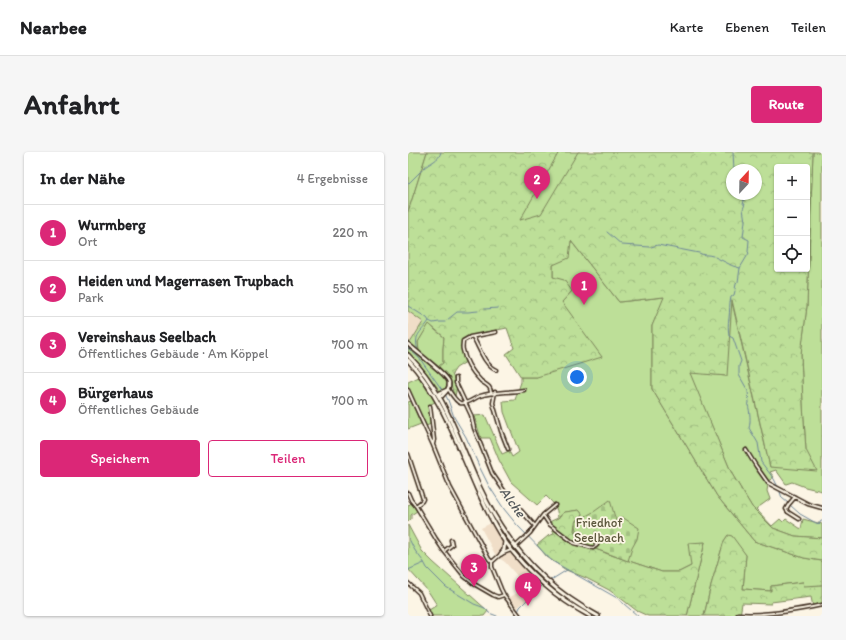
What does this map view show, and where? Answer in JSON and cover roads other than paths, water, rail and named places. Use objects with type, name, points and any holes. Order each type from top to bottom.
[{"type":"main road","points":[[408,355],[424,373],[437,396],[477,489],[493,523],[505,541],[527,568],[542,583],[590,616]]},
{"type":"main road","points":[[408,360],[442,401],[485,499],[500,527],[513,545],[539,574],[555,588],[577,604],[598,616]]},
{"type":"main road","points":[[502,553],[505,546],[505,541]]},
{"type":"main road","points":[[510,548],[513,545]]},
{"type":"street","points":[[491,393],[491,389],[473,371],[462,349],[463,341],[470,337],[496,332]]},
{"type":"street","points":[[474,337],[487,363],[496,370]]},
{"type":"street","points":[[408,344],[449,381],[447,390],[442,393],[442,396],[437,396]]},
{"type":"street","points":[[456,378],[456,383],[471,415],[474,428],[492,473],[507,495],[535,526]]},
{"type":"street","points":[[408,390],[457,499],[488,559],[492,562],[492,567],[504,595],[519,614]]},
{"type":"street","points":[[447,390],[457,402],[465,404],[477,397],[495,392],[524,390]]},
{"type":"street","points":[[495,392],[493,403],[500,431],[508,449]]},
{"type":"street","points":[[430,406],[434,440],[433,445]]},
{"type":"street","points":[[746,450],[768,483],[808,504],[822,508]]},
{"type":"street","points":[[408,454],[423,499],[416,506]]},
{"type":"street","points":[[408,493],[409,499],[416,506],[444,551],[464,576],[470,582],[496,596],[501,597],[504,595]]},
{"type":"street","points":[[795,497],[786,509],[799,519]]},
{"type":"street","points":[[513,545],[518,544],[527,536],[543,515],[555,505]]},
{"type":"street","points":[[543,515],[549,524],[574,543],[595,548],[597,545],[595,541]]},
{"type":"street","points":[[444,551],[452,545],[450,540]]},
{"type":"street","points":[[492,562],[510,548]]},
{"type":"street","points":[[408,583],[419,593],[430,616]]},
{"type":"street","points":[[738,614],[762,615],[790,612],[822,605]]},
{"type":"waterway","points":[[424,168],[436,159],[441,152]]},
{"type":"waterway","points":[[733,152],[734,164]]},
{"type":"waterway","points":[[408,184],[422,170]]},
{"type":"waterway","points":[[735,289],[738,282],[740,268],[749,253],[749,240],[743,237],[745,221],[743,209],[745,204],[743,204],[744,200]]},
{"type":"waterway","points":[[607,232],[622,245],[650,247]]},
{"type":"waterway","points":[[651,247],[658,245],[713,256]]},
{"type":"waterway","points":[[715,257],[740,268]]},
{"type":"waterway","points":[[735,291],[730,302],[728,324],[729,336],[733,338],[741,361],[739,366],[739,375],[748,391],[748,405],[750,414],[749,428],[758,443],[761,462],[778,487]]},
{"type":"waterway","name":"Alche","points":[[408,306],[427,318],[429,321],[417,337],[416,341],[418,351]]},
{"type":"waterway","points":[[485,309],[498,308]]},
{"type":"waterway","points":[[447,320],[457,312],[478,311]]},
{"type":"waterway","points":[[429,321],[433,323],[445,322]]},
{"type":"waterway","name":"Alche","points":[[408,348],[420,359],[443,391]]},
{"type":"waterway","name":"Alche","points":[[445,394],[454,417],[466,437],[489,486],[504,509],[517,525],[552,561],[617,598],[638,616]]},
{"type":"waterway","points":[[780,492],[782,498],[788,503]]},
{"type":"waterway","points":[[790,505],[800,514],[816,523],[819,524],[822,521]]},
{"type":"waterway","points":[[408,537],[427,568],[446,587],[474,604],[485,608],[489,613],[497,616]]},
{"type":"waterway","points":[[408,570],[424,563]]},
{"type":"waterway","points":[[551,580],[567,570]]},
{"type":"waterway","points":[[516,616],[520,607],[542,585]]},
{"type":"place","name":"Heiden und Magerrasen Trupbach","points":[[537,199]]},
{"type":"place","name":"Wurmberg","points":[[584,305]]},
{"type":"place","name":"Vereinshaus Seelbach","points":[[474,587]]},
{"type":"place","name":"Bürgerhaus","points":[[528,606]]},
{"type":"park label","name":"Friedhof Seelbach","points":[[599,530]]}]
